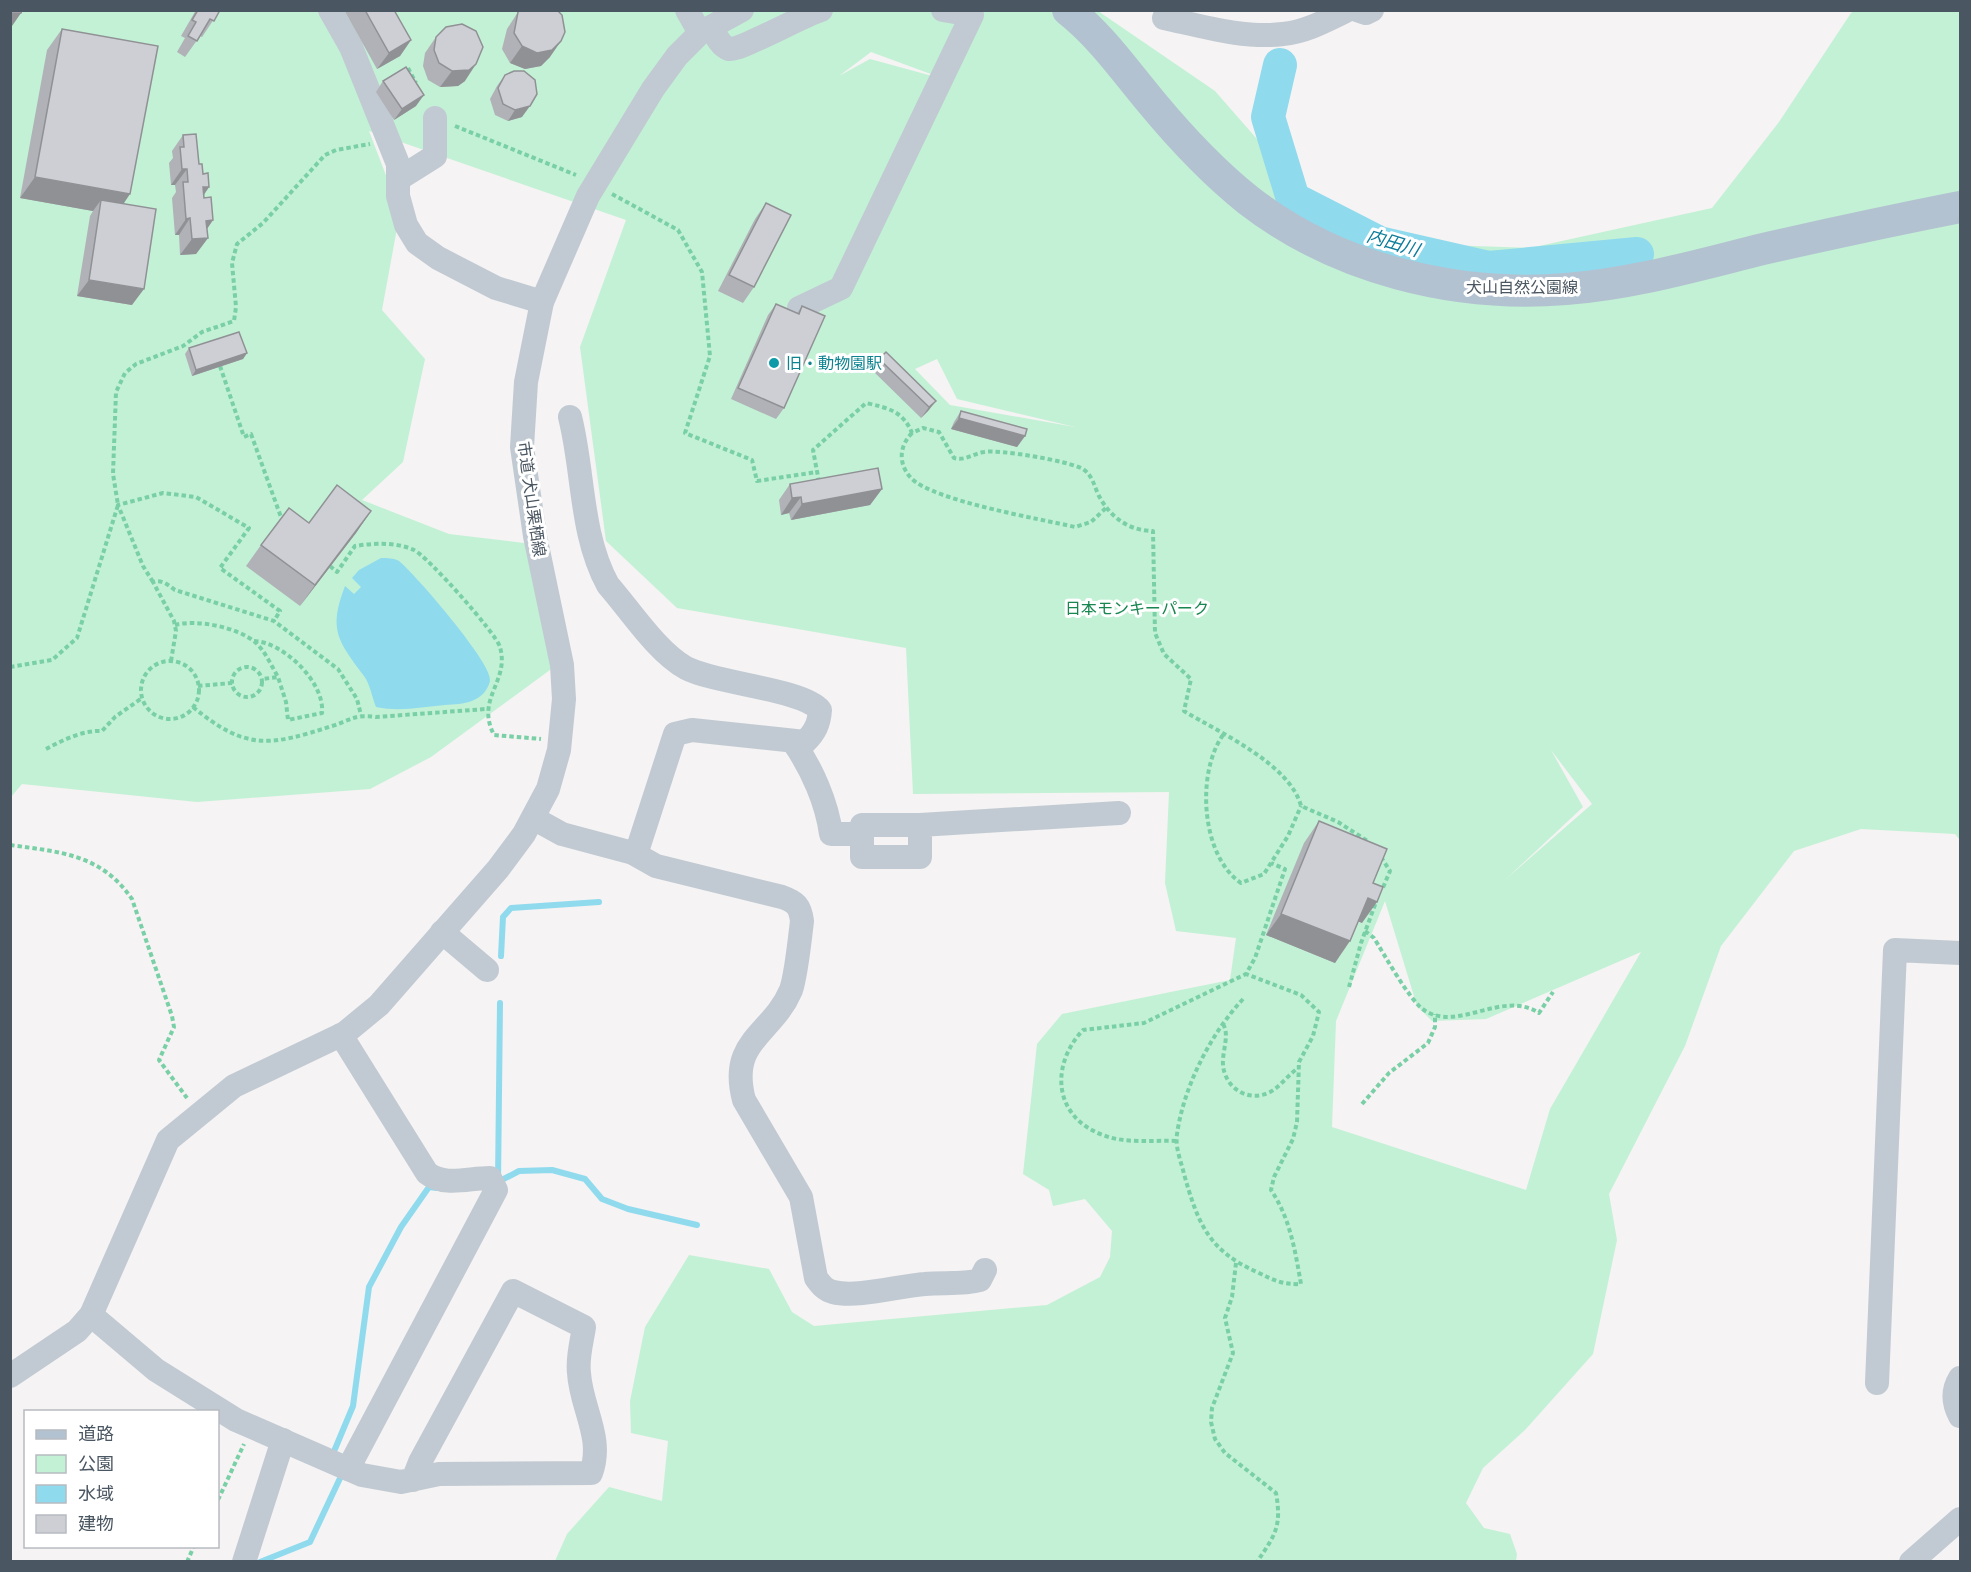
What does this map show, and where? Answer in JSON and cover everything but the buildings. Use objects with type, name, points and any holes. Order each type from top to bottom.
[{"type":"main road","name":"犬山自然公園線","points":[[1068,10],[1093,30],[1199,155],[1248,200],[1314,242],[1395,274],[1462,288],[1565,289],[1638,279],[1854,228],[1960,207]]},
{"type":"street","points":[[330,10],[351,47],[398,164],[400,178],[398,196],[406,225],[417,243],[438,258],[496,288],[542,302]]},
{"type":"street","points":[[687,10],[705,30],[729,49],[740,49],[777,28],[821,10]]},
{"type":"street","name":"市道 犬山栗栖線","points":[[91,1315],[168,1140],[234,1086],[341,1035],[379,1005],[529,826],[548,789],[556,765],[564,699],[562,665],[535,536],[522,447],[526,381],[542,302],[588,196],[653,89],[677,56],[705,30],[742,10]]},
{"type":"street","points":[[799,308],[841,288],[972,15],[943,10]]},
{"type":"street","points":[[1164,18],[1245,33],[1282,35],[1311,28],[1348,10]]},
{"type":"street","points":[[1357,10],[1366,13],[1372,10]]},
{"type":"street","points":[[400,178],[435,156],[435,118]]},
{"type":"street","points":[[570,417],[578,446],[585,511],[597,559],[608,585],[666,654],[685,667],[716,679],[814,703],[820,710],[819,722],[814,734],[805,742],[795,743],[692,730],[675,734],[639,845],[633,853]]},
{"type":"street","points":[[795,743],[803,755],[823,802],[831,834],[861,834]]},
{"type":"street","points":[[920,825],[920,858],[862,858],[862,825],[920,825],[1119,813]]},
{"type":"street","points":[[529,826],[633,853],[656,866],[782,897],[796,903],[801,911],[792,988],[786,1000],[742,1057],[740,1084],[744,1100],[801,1197],[816,1278],[823,1288],[834,1293],[850,1293],[926,1284],[970,1283],[980,1280],[985,1270]]},
{"type":"street","points":[[442,932],[487,970]]},
{"type":"street","points":[[1877,1383],[1895,950],[1960,953]]},
{"type":"street","points":[[341,1035],[427,1173],[437,1180],[448,1181],[490,1178],[496,1190],[348,1469]]},
{"type":"street","points":[[10,1376],[77,1331],[91,1315],[156,1370],[236,1420],[378,1480],[401,1482],[413,1480],[439,1474],[591,1473],[597,1458],[592,1423],[578,1373],[584,1327],[513,1291],[420,1462],[413,1480]]},
{"type":"street","points":[[1960,1378],[1954,1393],[1955,1407],[1960,1416]]},
{"type":"street","points":[[244,1562],[283,1440]]},
{"type":"street","points":[[1911,1562],[1960,1519]]},
{"type":"path","points":[[408,68],[435,118],[565,169]]},
{"type":"path","points":[[171,661],[175,625],[118,505],[113,474],[116,392],[125,373],[136,364],[183,346],[202,332],[234,321],[236,307],[232,262],[237,244],[263,223],[325,155],[336,150],[389,141]]},
{"type":"path","points":[[643,210],[678,230],[702,272],[710,356],[685,432],[752,460],[757,481],[817,472]]},
{"type":"path","points":[[220,366],[244,437],[250,434],[285,528]]},
{"type":"path","points":[[820,492],[813,450],[866,403],[887,408],[906,419],[912,432]]},
{"type":"path","points":[[1107,507],[1091,522],[1076,527],[940,493],[911,478],[902,463],[902,449],[912,432],[923,428],[939,432],[954,458],[962,460],[984,451],[1065,462],[1084,470],[1093,480],[1107,507],[1118,520],[1140,531],[1153,531],[1155,633],[1164,654],[1191,679],[1184,711],[1223,735],[1280,773],[1298,794],[1301,806],[1288,836],[1264,874],[1241,883],[1229,875],[1208,832],[1210,773],[1213,754],[1223,735]]},
{"type":"path","points":[[118,505],[164,493],[196,497],[249,528],[220,568],[280,611],[274,621]]},
{"type":"path","points":[[10,667],[52,660],[77,638],[118,505]]},
{"type":"path","points":[[330,566],[337,572],[355,546],[378,542],[416,550],[463,598],[500,646],[502,671],[486,709],[494,735],[550,740]]},
{"type":"path","points":[[153,582],[165,582],[175,590],[274,621],[338,669],[357,699],[361,715]]},
{"type":"path","points":[[175,625],[200,621],[254,641],[266,642],[304,670],[321,698],[322,713],[288,720],[286,702],[278,677],[265,654],[254,641]]},
{"type":"path","points":[[171,661],[187,667],[194,674],[198,686],[197,699],[193,707],[178,718],[160,717],[152,713],[142,698],[142,679],[147,671],[154,665],[171,661]]},
{"type":"path","points":[[242,667],[257,670],[262,679],[258,693],[249,697],[240,695],[232,683],[234,673],[242,667]]},
{"type":"path","points":[[262,679],[278,677]]},
{"type":"path","points":[[198,686],[232,683]]},
{"type":"path","points":[[46,748],[82,734],[102,731],[105,726],[142,698]]},
{"type":"path","points":[[193,707],[234,735],[247,740],[266,742],[301,736],[361,715],[376,717],[486,709]]},
{"type":"path","points":[[1301,806],[1338,822],[1374,846]]},
{"type":"path","points":[[10,845],[82,857],[105,871],[125,889],[132,899],[174,1027],[159,1060],[198,1114]]},
{"type":"path","points":[[1349,987],[1365,930],[1390,871],[1380,854]]},
{"type":"path","points":[[1177,1141],[1119,1140],[1100,1134],[1089,1127],[1072,1113],[1065,1100],[1059,1074],[1065,1056],[1072,1042],[1083,1030],[1144,1023],[1246,974],[1255,958],[1285,869],[1271,862]]},
{"type":"path","points":[[1365,930],[1374,938],[1419,1006],[1435,1014],[1454,1016],[1513,1004],[1526,1004],[1539,1013],[1553,992]]},
{"type":"path","points":[[1223,1024],[1227,1030],[1223,1067],[1226,1077],[1236,1090],[1245,1095],[1263,1095],[1279,1086],[1298,1067],[1313,1036],[1319,1012],[1301,995],[1246,974]]},
{"type":"path","points":[[1243,999],[1223,1024],[1198,1066],[1185,1103],[1177,1141],[1192,1203],[1208,1237],[1236,1263],[1284,1285],[1300,1284],[1297,1256],[1283,1207],[1271,1190],[1274,1177],[1289,1148],[1297,1122],[1298,1067]]},
{"type":"path","points":[[1362,1104],[1389,1073],[1428,1043],[1435,1027],[1435,1014]]},
{"type":"path","points":[[1236,1263],[1232,1297],[1225,1318],[1233,1353],[1212,1408],[1211,1422],[1215,1439],[1225,1453],[1276,1493],[1279,1511],[1278,1529],[1273,1541],[1257,1562]]},
{"type":"path","points":[[219,1498],[252,1427]]},
{"type":"path","points":[[187,1562],[193,1548]]},
{"type":"green space","name":"日本モンキーパーク","points":[[1856,10],[1960,11],[1960,840],[1955,834],[1861,829],[1794,851],[1721,946],[1685,1046],[1609,1194],[1617,1240],[1593,1354],[1525,1430],[1483,1468],[1466,1503],[1484,1528],[1510,1534],[1517,1554],[1516,1561],[555,1561],[567,1534],[609,1487],[662,1501],[668,1441],[631,1433],[630,1401],[645,1327],[689,1255],[769,1269],[792,1312],[814,1326],[1047,1305],[1100,1277],[1110,1257],[1112,1231],[1085,1199],[1053,1206],[1049,1190],[1023,1174],[1037,1044],[1062,1014],[1230,980],[1236,938],[1176,931],[1165,883],[1169,792],[913,794],[906,648],[677,608],[606,541],[580,347],[626,220],[369,131],[400,212],[382,310],[425,359],[403,462],[362,500],[449,534],[532,544],[554,667],[431,757],[370,789],[197,802],[22,784],[11,797],[11,11],[1098,11],[1215,91],[1320,211],[1385,243],[1530,248],[1712,208],[1779,122],[1851,13]],"holes":[[[871,52],[947,80],[870,59],[839,76]],[[937,359],[957,399],[1075,427],[950,405],[915,369]],[[1551,750],[1592,804],[1506,879],[1583,807]],[[1385,901],[1417,1006],[1432,1021],[1486,1019],[1641,952],[1550,1109],[1526,1190],[1332,1127],[1336,1021]]]},
{"type":"water","points":[[381,558],[397,560],[408,569],[436,600],[480,657],[490,681],[478,698],[459,704],[411,709],[376,707],[366,679],[342,644],[338,634],[337,614],[345,586],[354,594],[361,587],[352,578],[359,570]]},
{"type":"waterway","name":"内田川","points":[[1280,65],[1268,117],[1293,199],[1379,243],[1489,268],[1637,254]]},
{"type":"waterway","points":[[501,956],[503,917],[511,908],[599,902]]},
{"type":"waterway","points":[[500,1003],[498,1182],[519,1171],[552,1170],[585,1179],[602,1199],[628,1209],[697,1225]]},
{"type":"waterway","points":[[335,1449],[353,1406],[369,1287],[401,1227],[429,1187],[437,1188]]},
{"type":"waterway","points":[[260,1562],[310,1542],[342,1474]]},
{"type":"place","name":"旧・動物園駅","points":[[774,363]]}]
